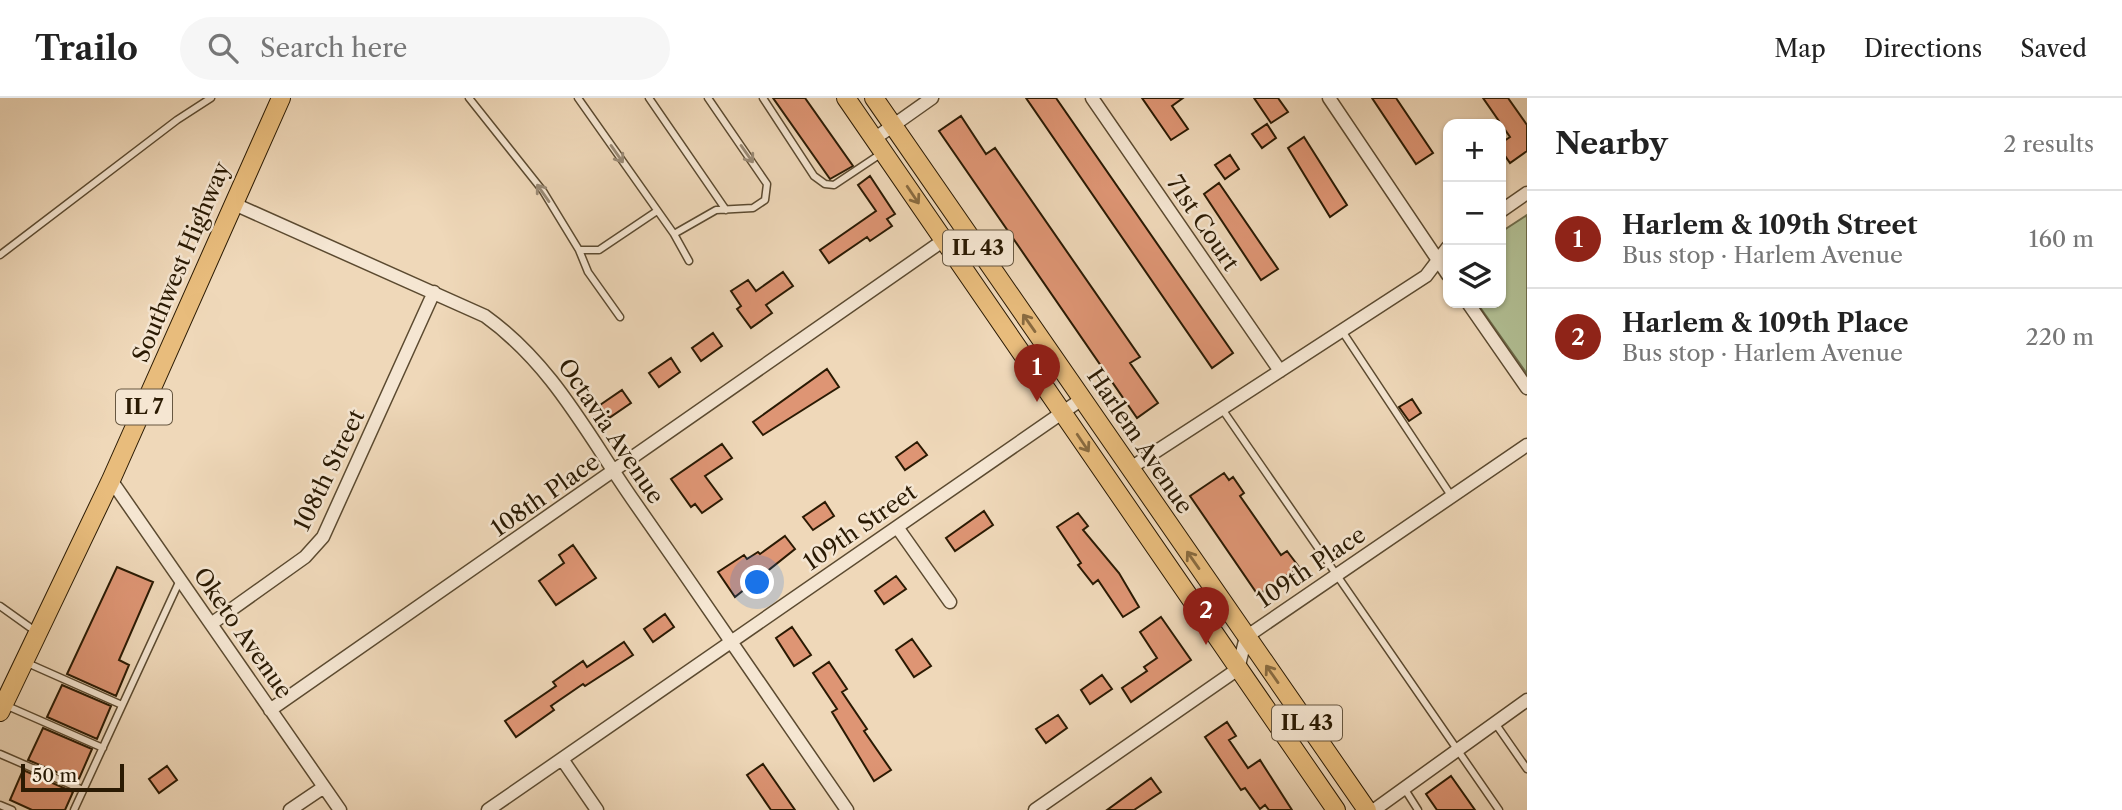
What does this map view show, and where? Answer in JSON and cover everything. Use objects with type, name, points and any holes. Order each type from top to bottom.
[{"type":"main road","name":"Southwest Highway","points":[[2,708],[36,632],[111,480],[281,98]]},
{"type":"main road","name":"Harlem Avenue","points":[[846,98],[1336,810]]},
{"type":"main road","name":"Harlem Avenue","points":[[874,98],[1367,810]]},
{"type":"street","points":[[879,145],[893,125],[932,98]]},
{"type":"street","name":"71st Court","points":[[1092,98],[1280,371]]},
{"type":"street","points":[[1329,98],[1443,268]]},
{"type":"street","points":[[1506,208],[1527,193]]},
{"type":"street","name":"Octavia Avenue","points":[[232,203],[485,316],[520,343],[568,398],[847,810]]},
{"type":"street","name":"108th Place","points":[[270,710],[944,240]]},
{"type":"street","points":[[1129,469],[1426,276],[1443,254]]},
{"type":"street","name":"108th Street","points":[[211,624],[305,557],[323,537],[434,292]]},
{"type":"street","points":[[1471,308],[1527,388]]},
{"type":"street","name":"109th Street","points":[[488,810],[1082,399]]},
{"type":"street","name":"109th Place","points":[[1238,669],[1246,636],[1527,445]]},
{"type":"street","name":"Oketo Avenue","points":[[111,480],[340,810]]},
{"type":"street","points":[[897,527],[950,602]]},
{"type":"street","points":[[1035,810],[1238,669]]},
{"type":"street","points":[[1374,810],[1527,700]]},
{"type":"street","points":[[562,759],[597,810]]},
{"type":"street","points":[[290,810],[324,787]]},
{"type":"lane","points":[[0,255],[211,98]]},
{"type":"lane","points":[[469,98],[543,191],[579,250],[588,272],[620,317]]},
{"type":"lane","points":[[578,98],[674,234],[689,261]]},
{"type":"lane","points":[[649,98],[726,210]]},
{"type":"lane","points":[[674,234],[716,211],[753,208],[765,200],[767,184],[708,98]]},
{"type":"lane","points":[[763,98],[814,176],[825,184],[834,185],[879,145]]},
{"type":"lane","points":[[579,250],[599,250],[657,211]]},
{"type":"lane","points":[[1342,331],[1452,496]]},
{"type":"lane","points":[[1222,409],[1499,810]]},
{"type":"lane","points":[[74,810],[180,580]]},
{"type":"lane","points":[[0,606],[36,632]]},
{"type":"lane","points":[[23,661],[122,705]]},
{"type":"lane","points":[[2,708],[103,748]]},
{"type":"lane","points":[[1495,723],[1527,769]]},
{"type":"lane","points":[[0,754],[83,790]]},
{"type":"lane","points":[[1404,788],[1418,810]]},
{"type":"lane","points":[[0,805],[12,810]]},
{"type":"green space","points":[[1527,215],[1527,374],[1481,308],[1506,308],[1506,229]]},
{"type":"building","points":[[773,98],[805,98],[853,166],[830,179]]},
{"type":"building","points":[[1026,98],[1056,98],[1233,353],[1212,368]]},
{"type":"building","points":[[1142,98],[1183,98],[1172,106],[1188,129],[1171,140]]},
{"type":"building","points":[[1254,98],[1278,98],[1288,112],[1271,123]]},
{"type":"building","points":[[1372,98],[1396,98],[1433,153],[1416,164]]},
{"type":"building","points":[[1483,98],[1508,98],[1527,125],[1527,151],[1510,163],[1506,157],[1506,140],[1510,137],[1506,131],[1506,119],[1498,119]]},
{"type":"building","points":[[961,116],[986,154],[995,148],[1140,357],[1130,363],[1158,403],[1137,418],[939,131]]},
{"type":"building","points":[[1267,124],[1276,138],[1262,148],[1252,134]]},
{"type":"building","points":[[1304,137],[1347,205],[1330,217],[1288,148]]},
{"type":"building","points":[[1230,155],[1239,169],[1225,179],[1215,165]]},
{"type":"building","points":[[870,176],[895,214],[887,219],[892,226],[870,241],[867,237],[829,263],[820,250],[876,211],[858,185]]},
{"type":"building","points":[[1219,183],[1278,269],[1261,280],[1204,194]]},
{"type":"building","points":[[783,272],[793,286],[766,305],[772,313],[751,328],[737,309],[741,306],[731,291],[748,280],[756,291]]},
{"type":"building","points":[[713,333],[722,346],[701,361],[692,348]]},
{"type":"building","points":[[671,358],[680,372],[659,387],[649,373]]},
{"type":"building","points":[[827,369],[839,387],[763,435],[753,422]]},
{"type":"building","points":[[622,390],[631,403],[609,418],[600,405]]},
{"type":"building","points":[[1412,399],[1421,413],[1409,421],[1399,407]]},
{"type":"building","points":[[917,442],[927,455],[905,470],[896,457]]},
{"type":"building","points":[[722,444],[732,458],[705,476],[722,499],[702,513],[695,504],[691,507],[671,479]]},
{"type":"building","points":[[1224,473],[1229,480],[1233,477],[1244,493],[1240,496],[1281,555],[1287,551],[1299,567],[1258,595],[1190,496]]},
{"type":"building","points":[[825,502],[834,516],[813,530],[803,517]]},
{"type":"building","points":[[984,511],[993,525],[955,551],[946,538]]},
{"type":"building","points":[[1078,513],[1088,526],[1083,530],[1119,573],[1139,607],[1123,617],[1098,580],[1093,584],[1078,565],[1081,563],[1057,527]]},
{"type":"building","points":[[785,536],[795,549],[735,597],[718,572],[744,555],[747,559],[758,552],[760,554]]},
{"type":"building","points":[[573,545],[596,578],[556,605],[539,581],[564,563],[559,555]]},
{"type":"building","points":[[117,567],[153,582],[119,660],[129,665],[116,696],[67,674]]},
{"type":"building","points":[[896,576],[906,589],[884,604],[875,591]]},
{"type":"building","points":[[665,614],[674,627],[653,642],[644,629]]},
{"type":"building","points":[[1161,617],[1191,660],[1131,702],[1122,688],[1147,671],[1144,667],[1157,658],[1140,632]]},
{"type":"building","points":[[792,627],[811,655],[794,666],[776,638]]},
{"type":"building","points":[[912,639],[931,666],[914,677],[896,650]]},
{"type":"building","points":[[624,642],[633,655],[551,706],[554,710],[516,737],[505,721],[556,686],[553,682],[583,661],[587,667]]},
{"type":"building","points":[[829,662],[847,689],[842,692],[867,729],[864,731],[891,770],[874,781],[832,712],[837,709],[813,673]]},
{"type":"building","points":[[1102,675],[1112,689],[1090,704],[1081,690]]},
{"type":"building","points":[[62,685],[111,706],[97,739],[47,717]]},
{"type":"building","points":[[1058,715],[1067,728],[1046,743],[1036,729]]},
{"type":"building","points":[[1227,722],[1236,736],[1229,740],[1248,768],[1260,760],[1292,810],[1269,810],[1265,805],[1260,809],[1245,788],[1241,790],[1205,737]]},
{"type":"building","points":[[43,728],[92,749],[78,781],[28,760]]},
{"type":"building","points":[[763,764],[795,810],[771,810],[747,775]]},
{"type":"building","points":[[167,766],[177,780],[159,793],[149,779]]},
{"type":"building","points":[[23,770],[73,792],[65,810],[32,810],[10,800]]},
{"type":"building","points":[[1451,776],[1475,810],[1437,810],[1426,794]]},
{"type":"building","points":[[1151,778],[1161,792],[1134,810],[1107,810]]},
{"type":"place","name":"Harlem & 109th Street","points":[[1037,402]]},
{"type":"place","name":"Harlem & 109th Place","points":[[1206,645]]}]
